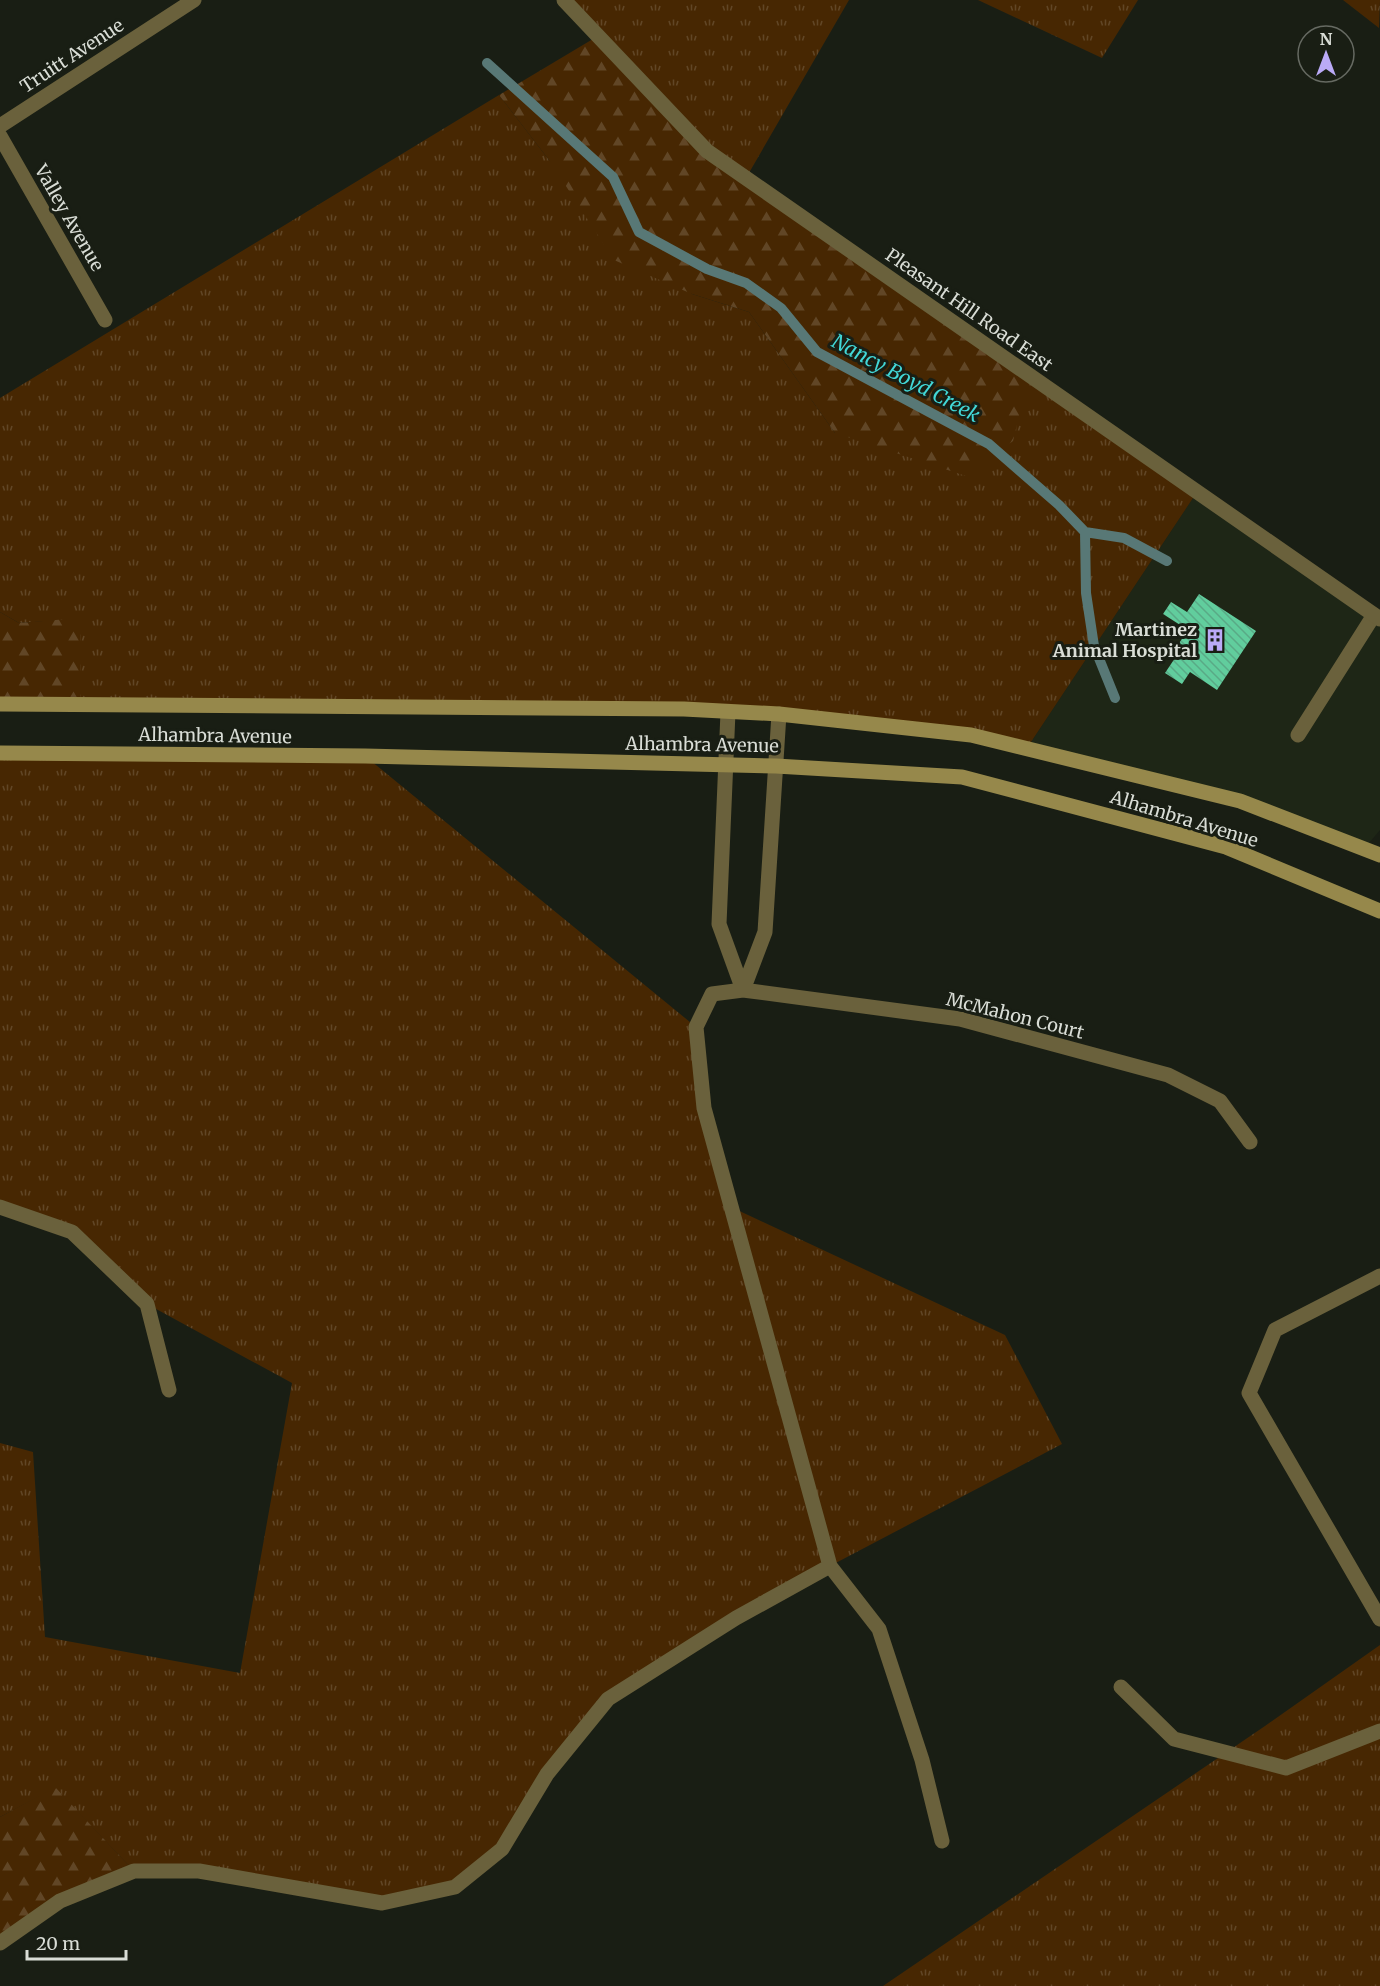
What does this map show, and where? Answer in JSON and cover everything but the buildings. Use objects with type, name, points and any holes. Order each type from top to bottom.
[{"type":"main road","name":"Alhambra Avenue","points":[[0,704],[684,709],[779,714],[971,735],[1240,801],[1380,855]]},
{"type":"main road","name":"Alhambra Avenue","points":[[0,753],[365,756],[776,766],[962,777],[1226,847],[1380,911]]},
{"type":"street","name":"Truitt Avenue","points":[[0,126],[194,0]]},
{"type":"street","name":"Pleasant Hill Road East","points":[[564,0],[706,151],[1377,617]]},
{"type":"street","name":"Valley Avenue","points":[[0,136],[105,320]]},
{"type":"street","points":[[1298,735],[1377,617]]},
{"type":"street","points":[[728,712],[719,924],[743,990]]},
{"type":"street","points":[[743,990],[765,932],[779,714]]},
{"type":"street","name":"McMahon Court","points":[[830,1566],[704,1108],[696,1027],[712,994],[743,990],[960,1019],[1168,1075],[1220,1101],[1250,1142]]},
{"type":"street","points":[[0,1207],[72,1232],[147,1304],[169,1390]]},
{"type":"street","points":[[1380,1276],[1275,1330],[1249,1393],[1380,1619]]},
{"type":"street","points":[[0,1943],[60,1901],[134,1871],[199,1871],[382,1903],[455,1887],[502,1849],[546,1774],[608,1699],[736,1618],[830,1566],[879,1629],[922,1760],[942,1841]]},
{"type":"street","points":[[1121,1687],[1174,1739],[1286,1768],[1380,1731]]},
{"type":"shaded area","points":[[1197,492],[1380,619],[1380,830],[1364,849],[1240,801],[1027,748]]},
{"type":"green space","points":[[564,0],[849,0],[746,178],[706,151]]},
{"type":"green space","points":[[978,0],[1138,0],[1102,58]]},
{"type":"green space","points":[[1343,0],[1380,0],[1379,28]]},
{"type":"green space","points":[[598,36],[707,151],[1029,375],[1013,441],[966,476],[835,433],[749,312],[692,294],[614,260],[549,160],[499,95]]},
{"type":"green space","points":[[499,95],[549,160],[692,294],[749,312],[835,433],[1029,375],[1197,492],[1027,748],[779,714],[80,705],[80,619],[19,623],[0,612],[0,398]]},
{"type":"green space","points":[[0,612],[19,623],[80,618],[80,705],[0,704]]},
{"type":"green space","points":[[0,753],[365,756],[696,1027],[704,1108],[731,1207],[1005,1335],[1062,1444],[830,1566],[608,1699],[502,1849],[455,1887],[382,1903],[199,1871],[134,1871],[55,1788],[0,1817],[0,1443],[33,1452],[45,1637],[240,1673],[292,1383],[147,1304],[72,1232],[0,1207]]},
{"type":"green space","points":[[1380,1645],[1380,1986],[883,1986],[1265,1726]]},
{"type":"green space","points":[[55,1787],[134,1871],[60,1901],[0,1943],[0,1817]]},
{"type":"waterway","name":"Nancy Boyd Creek","points":[[487,63],[613,177],[639,232],[707,269],[746,283],[781,308],[817,352],[989,444],[1059,505],[1085,532],[1124,538],[1167,561]]},
{"type":"waterway","points":[[1085,532],[1086,593],[1094,646],[1115,698]]},
{"type":"place","name":"Martinez Animal Hospital","points":[[1215,640]]}]
